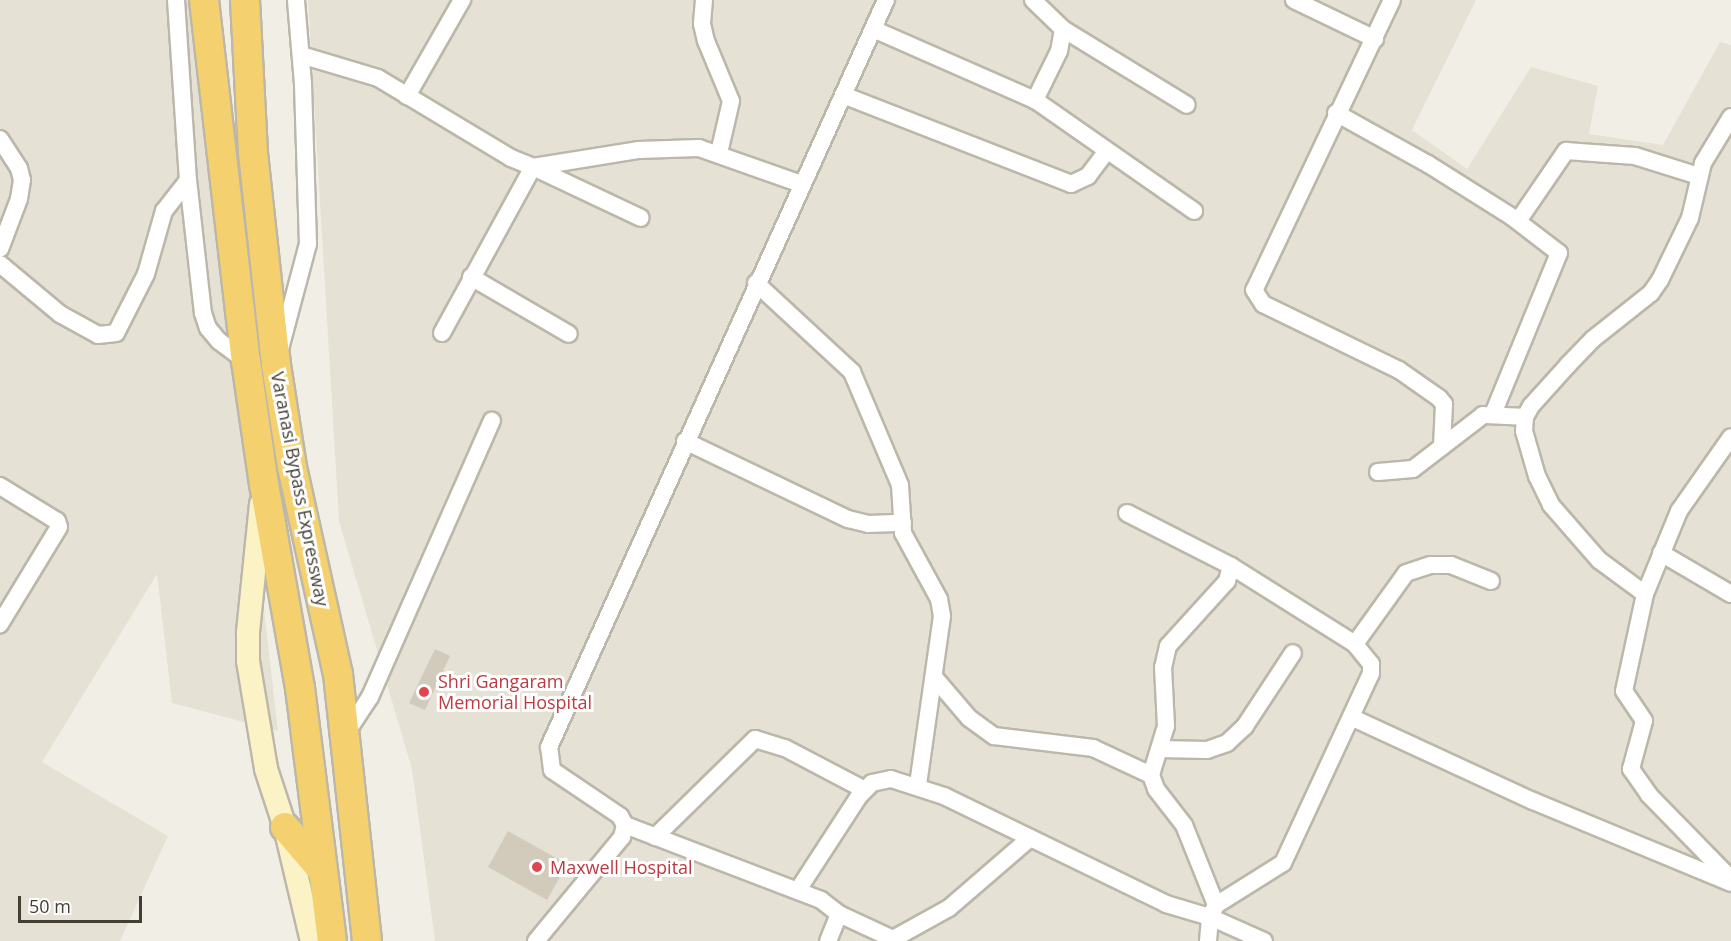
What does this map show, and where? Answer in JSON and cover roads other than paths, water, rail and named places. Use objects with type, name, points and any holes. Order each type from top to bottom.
[{"type":"highway","name":"Varanasi Bypass Expressway","points":[[204,0],[246,361],[264,484],[300,688],[332,941]]},
{"type":"highway","name":"Varanasi Bypass Expressway","points":[[245,0],[253,153],[276,365],[292,467],[338,674],[343,738],[367,941]]},
{"type":"highway","points":[[285,827],[321,868]]},
{"type":"street","points":[[176,0],[188,180],[203,314],[208,328],[219,341],[246,361]]},
{"type":"street","points":[[276,365],[308,244],[301,56],[296,0]]},
{"type":"street","points":[[407,96],[462,0]]},
{"type":"street","points":[[704,0],[702,24],[706,41],[731,101],[728,126],[719,153]]},
{"type":"street","points":[[886,0],[756,283],[549,747],[552,770],[620,816],[625,825],[798,890],[834,907],[839,914],[893,939],[950,908],[1030,838]]},
{"type":"street","points":[[1033,0],[1063,29],[1187,105]]},
{"type":"street","points":[[1294,0],[1375,39]]},
{"type":"street","points":[[1392,0],[1258,276],[1256,298],[1426,387],[1444,404],[1442,447]]},
{"type":"street","points":[[873,29],[1035,100],[1072,122],[1106,152],[1194,211]]},
{"type":"street","points":[[1035,100],[1059,51],[1063,29]]},
{"type":"street","points":[[301,56],[352,67],[407,96],[511,159],[533,167],[641,218]]},
{"type":"street","points":[[843,94],[1071,184],[1088,176],[1106,152]]},
{"type":"street","points":[[1336,113],[1428,164],[1518,221],[1559,253],[1493,414]]},
{"type":"street","points":[[1645,594],[1599,560],[1551,505],[1526,444],[1525,417],[1593,339],[1651,293],[1660,280],[1690,218],[1699,176],[1731,117]]},
{"type":"street","points":[[0,139],[19,168],[22,180],[20,199],[0,249]]},
{"type":"street","points":[[533,167],[638,150],[699,148],[719,153],[801,184]]},
{"type":"street","points":[[1518,221],[1566,151],[1635,156],[1699,176]]},
{"type":"street","points":[[442,333],[533,167]]},
{"type":"street","points":[[0,264],[60,314],[98,335],[116,333],[146,274],[164,211],[188,180]]},
{"type":"street","points":[[471,277],[569,334]]},
{"type":"street","points":[[756,283],[852,372],[900,485],[903,524],[911,553],[941,607],[934,677],[918,785]]},
{"type":"street","points":[[1378,472],[1413,469],[1483,415],[1525,417]]},
{"type":"street","points":[[343,738],[370,697],[492,421]]},
{"type":"street","points":[[1731,437],[1679,511],[1661,553],[1645,594],[1624,691],[1644,721],[1631,769],[1648,795],[1731,881]]},
{"type":"street","points":[[685,441],[848,519],[868,524],[903,524]]},
{"type":"street","points":[[264,484],[248,633],[248,661],[266,769],[285,827],[312,941]]},
{"type":"street","points":[[0,486],[57,521],[59,527],[0,624]]},
{"type":"street","points":[[1127,513],[1231,566],[1355,644],[1371,664],[1371,674],[1283,863],[1213,911]]},
{"type":"street","points":[[1661,553],[1731,594]]},
{"type":"street","points":[[1355,644],[1406,573],[1431,565],[1450,565],[1491,580]]},
{"type":"street","points":[[1208,941],[1213,911],[1184,825],[1156,789],[1151,775],[1166,726],[1163,667],[1168,646],[1227,581],[1231,566]]},
{"type":"street","points":[[1160,749],[1207,750],[1227,743],[1245,726],[1293,653]]},
{"type":"street","points":[[934,677],[969,718],[994,736],[1093,748],[1151,775]]},
{"type":"street","points":[[1351,717],[1533,801],[1731,881]]},
{"type":"street","points":[[656,837],[755,739],[785,748],[865,790]]},
{"type":"street","points":[[798,890],[865,790],[872,783],[891,779],[918,785],[1166,904],[1213,911],[1264,941]]},
{"type":"street","points":[[536,941],[622,837],[625,825]]},
{"type":"street","points":[[828,941],[839,914]]},
{"type":"place","name":"Shri Gangaram Memorial Hospital","points":[[424,692]]},
{"type":"place","name":"Maxwell Hospital","points":[[537,867]]}]
